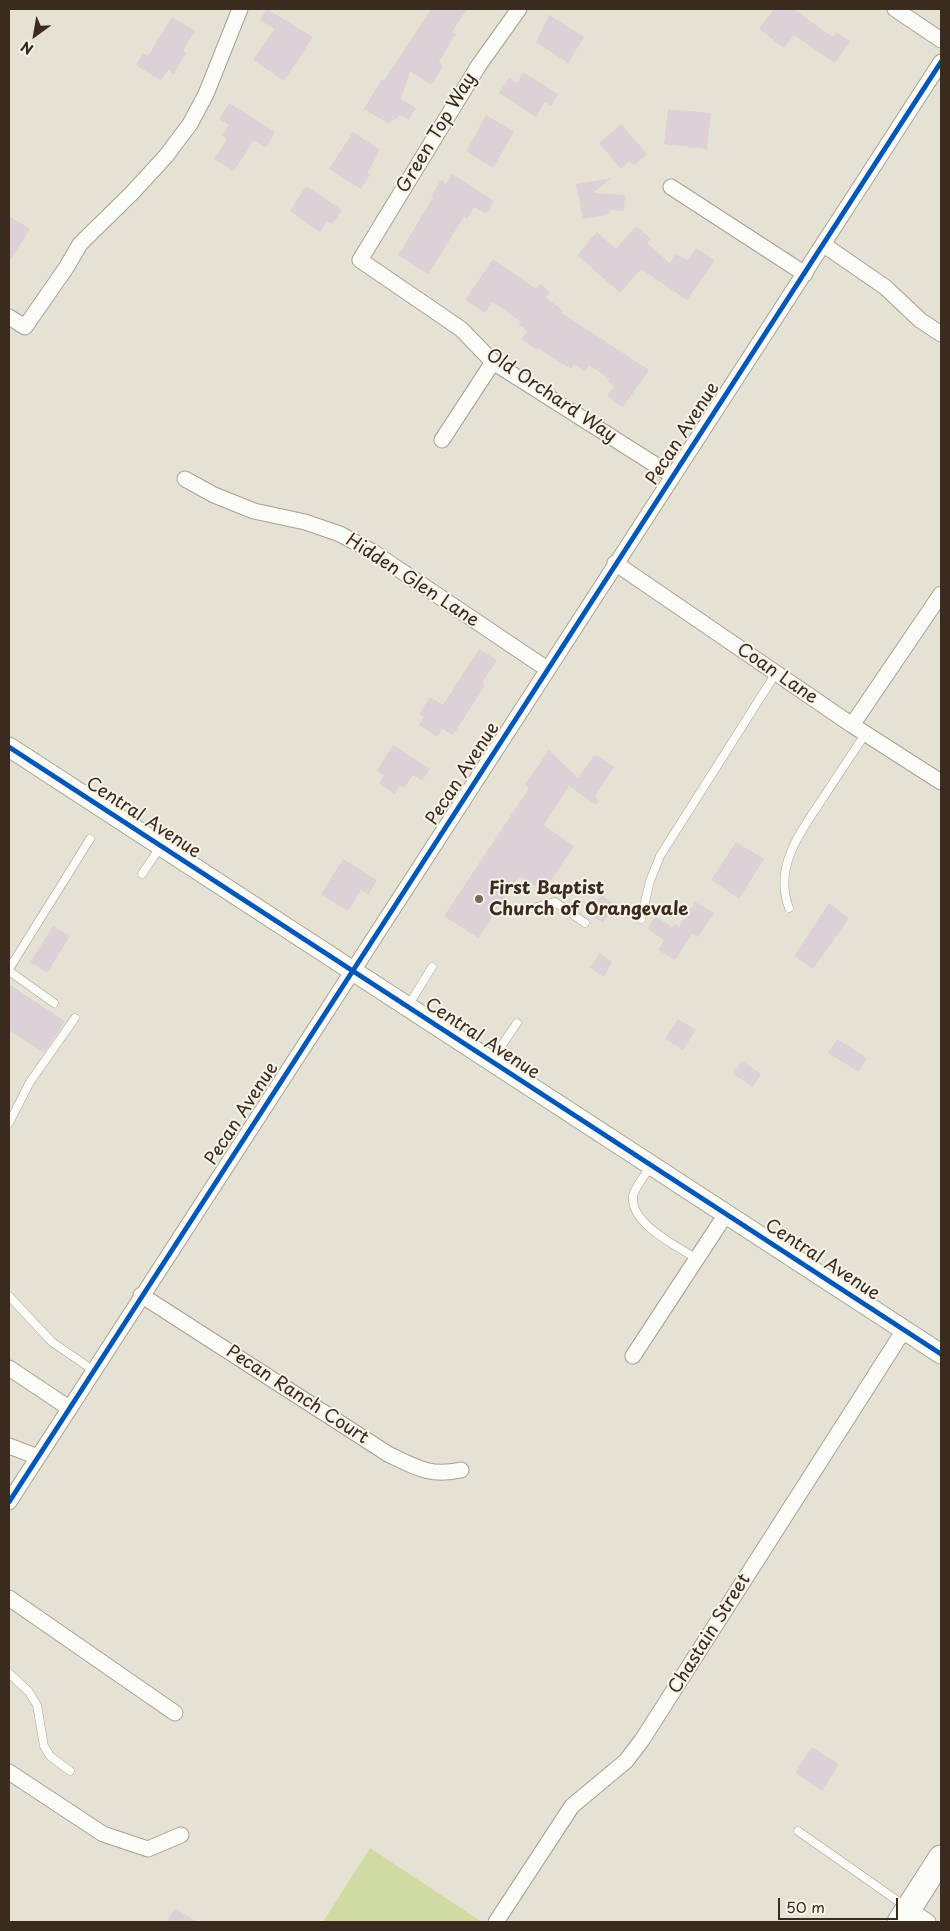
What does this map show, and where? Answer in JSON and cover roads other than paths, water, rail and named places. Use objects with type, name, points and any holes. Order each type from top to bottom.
[{"type":"main road","points":[[912,1918],[941,1858]]},
{"type":"street","points":[[9,317],[25,327],[66,268],[80,244],[166,156],[190,124],[206,94],[240,9]]},
{"type":"street","name":"Green Top Way","points":[[360,260],[479,65],[519,9]]},
{"type":"street","points":[[895,9],[941,40]]},
{"type":"street","name":"Pecan Avenue","points":[[9,1502],[141,1294],[615,563],[824,245],[941,62]]},
{"type":"street","points":[[671,187],[805,274]]},
{"type":"street","points":[[824,245],[885,287],[920,320],[941,334]]},
{"type":"street","name":"Old Orchard Way","points":[[360,260],[461,329],[493,362],[673,476]]},
{"type":"street","points":[[442,440],[493,362]]},
{"type":"street","name":"Hidden Glen Lane","points":[[185,479],[214,495],[254,511],[305,522],[340,534],[373,552],[547,669]]},
{"type":"street","name":"Coan Lane","points":[[615,563],[852,725],[941,782]]},
{"type":"street","points":[[852,725],[941,594]]},
{"type":"street","name":"Central Avenue","points":[[9,747],[941,1354]]},
{"type":"street","points":[[633,1356],[726,1214]]},
{"type":"street","name":"Pecan Ranch Court","points":[[141,1294],[388,1454],[422,1470],[434,1473],[461,1470]]},
{"type":"street","name":"Chastain Street","points":[[496,1922],[572,1806],[626,1761],[642,1740],[904,1330]]},
{"type":"street","points":[[9,1368],[69,1408]]},
{"type":"street","points":[[9,1446],[38,1457]]},
{"type":"street","points":[[9,1598],[175,1713]]},
{"type":"street","points":[[9,1772],[103,1834],[148,1849],[181,1835]]},
{"type":"lane","points":[[641,919],[650,881],[660,856],[776,673]]},
{"type":"lane","points":[[789,908],[784,895],[789,853],[804,825],[866,733]]},
{"type":"lane","points":[[54,1004],[9,971],[90,838]]},
{"type":"lane","points":[[142,874],[161,846]]},
{"type":"lane","points":[[534,908],[554,902],[586,923]]},
{"type":"lane","points":[[407,1007],[432,967]]},
{"type":"lane","points":[[9,1123],[30,1082],[75,1018]]},
{"type":"lane","points":[[491,1062],[517,1023]]},
{"type":"lane","points":[[651,1166],[633,1196],[635,1208],[645,1225],[697,1259]]},
{"type":"lane","points":[[9,1296],[52,1342],[93,1370]]},
{"type":"lane","points":[[9,1673],[29,1692],[37,1705],[44,1746],[50,1756],[70,1771]]},
{"type":"lane","points":[[798,1831],[912,1918]]},
{"type":"place","name":"First Baptist Church of Orangevale","points":[[479,899]]}]
